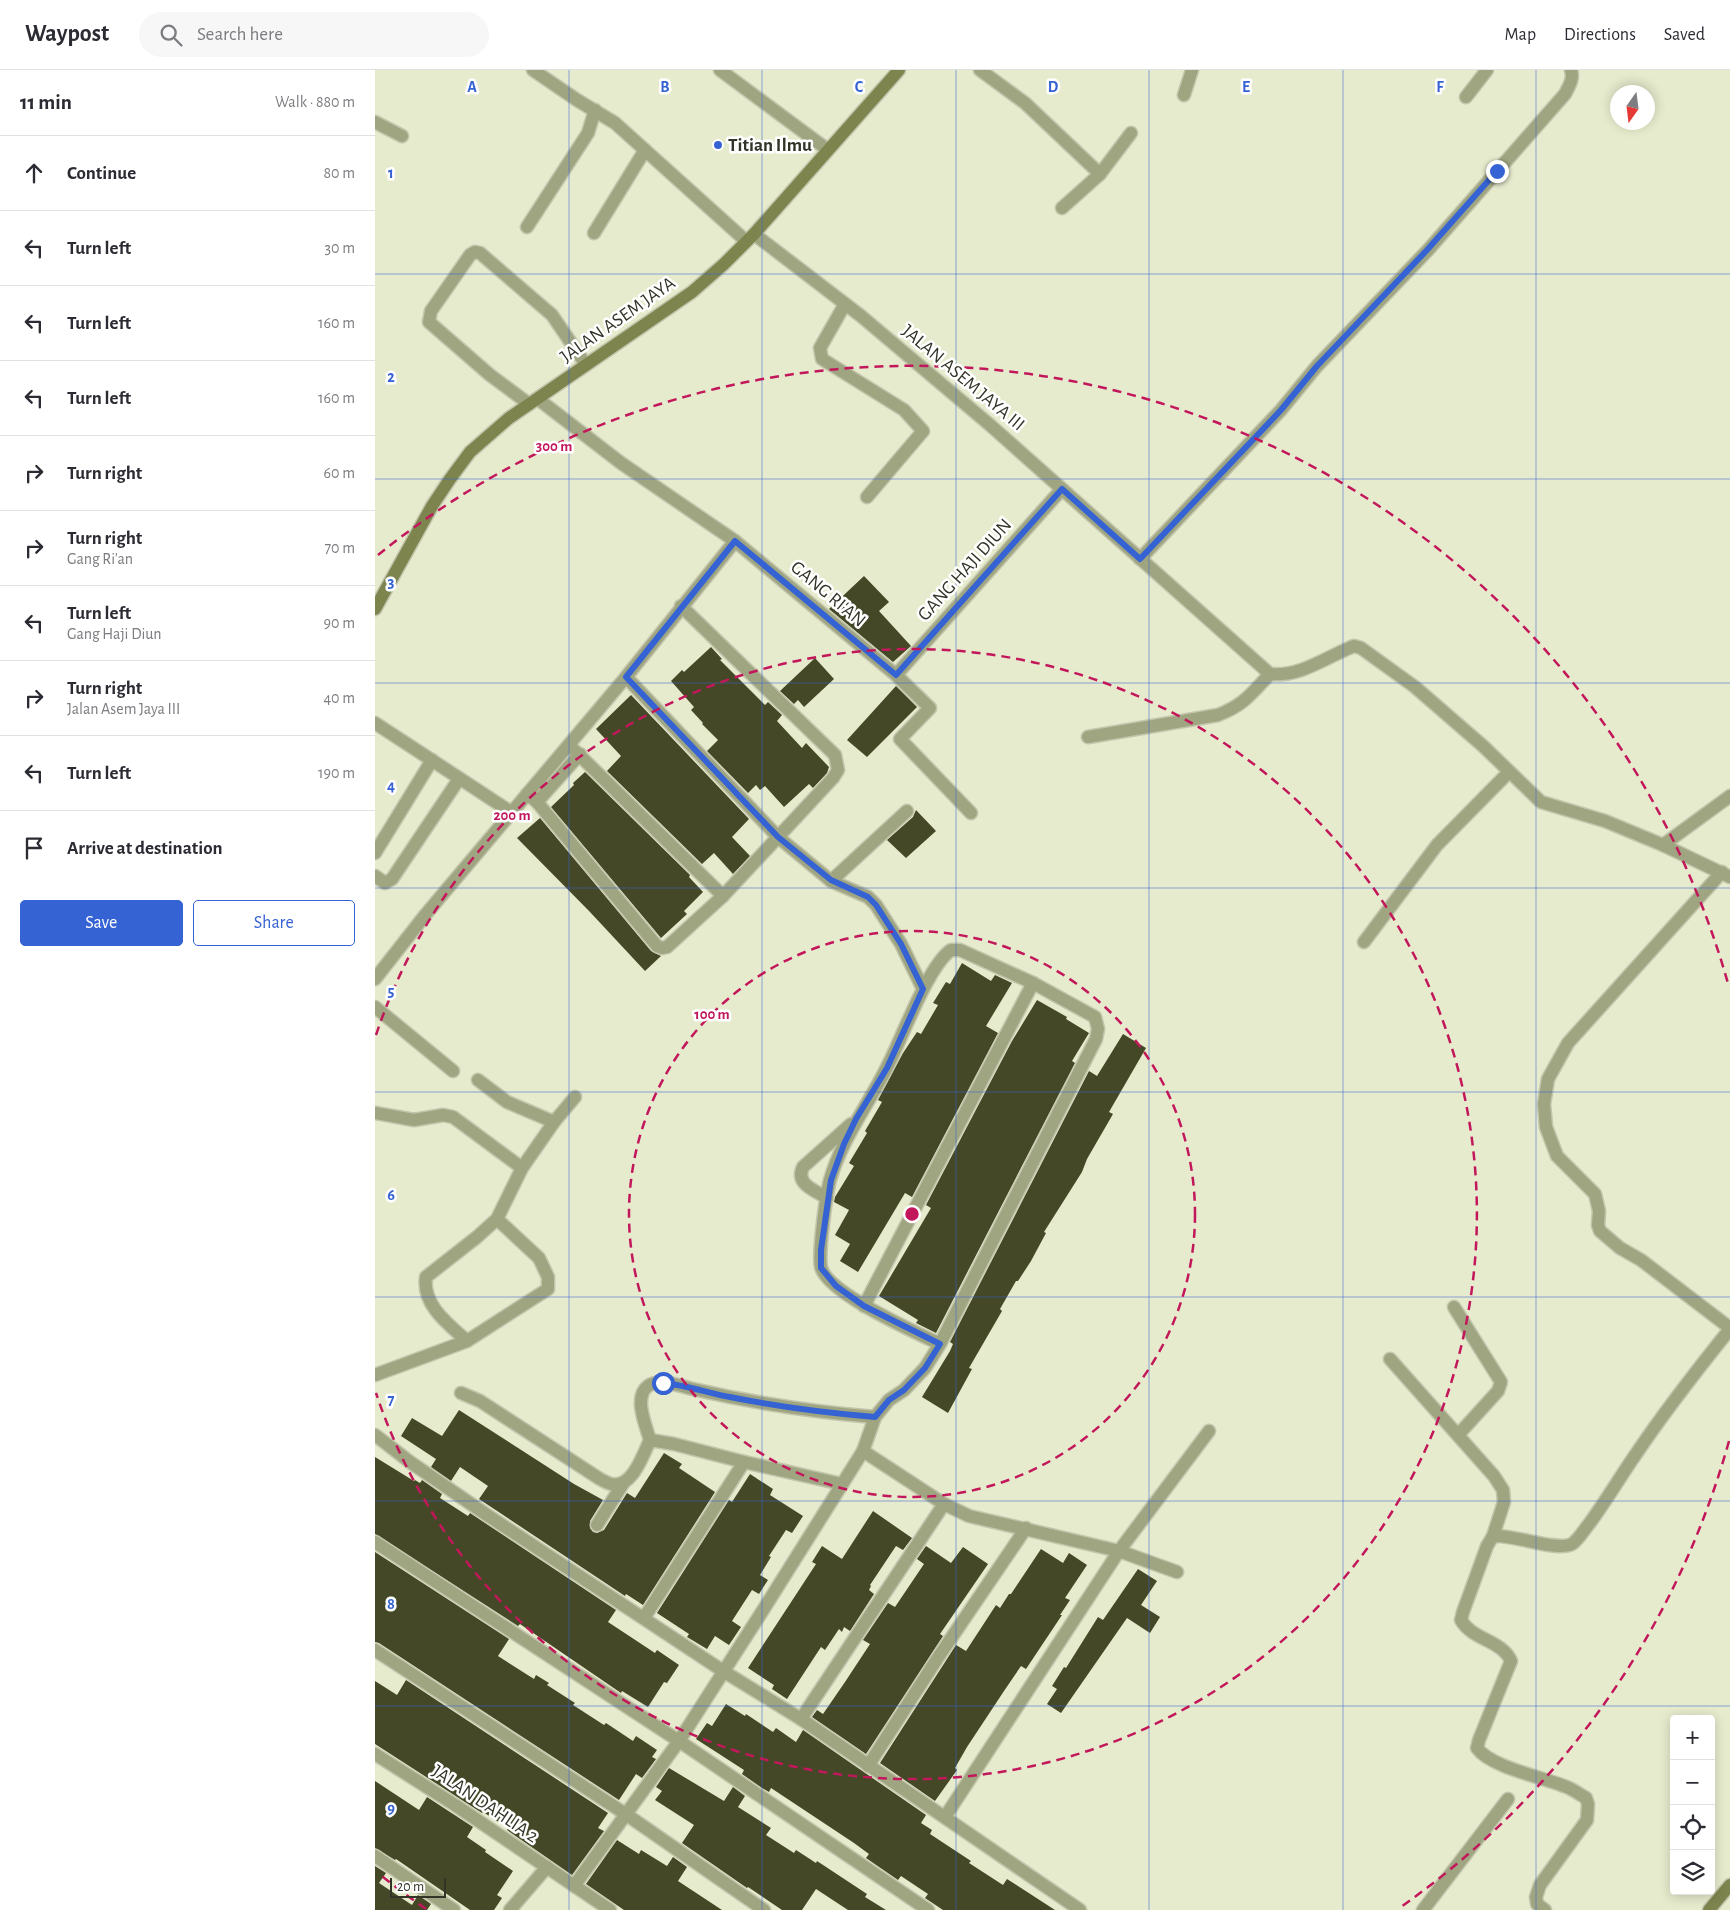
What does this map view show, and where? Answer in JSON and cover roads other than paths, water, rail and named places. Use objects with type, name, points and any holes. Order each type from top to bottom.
[{"type":"main road","name":"JALAN ASEM JAYA","points":[[375,609],[449,479],[470,452],[488,434],[693,292],[750,237],[899,70]]},
{"type":"main road","points":[[1709,1910],[1730,1885]]},
{"type":"street","name":"JALAN ASEM JAYA III","points":[[533,70],[615,123],[750,237],[845,304],[990,425],[1270,674]]},
{"type":"street","points":[[720,70],[828,150]]},
{"type":"street","points":[[980,70],[1025,103],[1100,174]]},
{"type":"street","points":[[1184,95],[1193,70]]},
{"type":"street","points":[[1465,97],[1487,70]]},
{"type":"street","points":[[1140,559],[1281,410],[1317,366],[1472,200],[1565,94],[1573,75],[1571,70]]},
{"type":"street","points":[[527,227],[588,133],[595,110]]},
{"type":"street","points":[[375,122],[402,136]]},
{"type":"street","points":[[1062,208],[1100,174],[1131,133]]},
{"type":"street","points":[[594,233],[645,150]]},
{"type":"street","name":"GANG RI'AN","points":[[586,365],[552,315],[480,253],[475,252],[470,255],[431,311],[429,322],[490,375],[533,402],[735,541],[896,675],[930,708],[900,739],[971,813]]},
{"type":"street","points":[[845,304],[820,348],[822,360],[904,410],[923,431],[867,497]]},
{"type":"street","name":"GANG HAJI DIUN","points":[[896,675],[1062,489]]},
{"type":"street","points":[[532,798],[569,745],[735,541]]},
{"type":"street","points":[[532,798],[657,946],[662,948],[667,947],[723,896],[833,778],[838,770],[835,755],[681,606]]},
{"type":"street","points":[[1088,737],[1218,715],[1245,702],[1270,674],[1297,673],[1354,646],[1361,648],[1415,687],[1483,746],[1541,802],[1605,821],[1726,874],[1568,1044],[1548,1079],[1544,1104],[1546,1127],[1557,1156],[1595,1194],[1599,1212],[1598,1225],[1600,1231],[1620,1248],[1641,1260],[1730,1329],[1695,1372],[1635,1454],[1603,1505],[1571,1545],[1559,1546],[1510,1537],[1493,1536]]},
{"type":"street","points":[[626,677],[778,837],[831,880],[862,894],[876,905],[901,944],[923,989]]},
{"type":"street","points":[[375,723],[511,812]]},
{"type":"street","points":[[569,745],[723,896]]},
{"type":"street","points":[[375,979],[511,812],[532,798],[580,754]]},
{"type":"street","points":[[375,853],[432,760]]},
{"type":"street","points":[[1364,942],[1437,845],[1509,772]]},
{"type":"street","points":[[375,876],[385,883],[392,880],[459,779]]},
{"type":"street","points":[[1663,845],[1730,796]]},
{"type":"street","points":[[831,880],[907,811]]},
{"type":"street","points":[[574,1886],[679,1741],[863,1451],[875,1417],[889,1400],[904,1390],[925,1368],[940,1344],[1097,1039],[1098,1029],[1095,1017],[1033,983],[967,951],[951,950],[943,957],[923,989],[887,1068],[856,1119],[844,1144],[827,1198],[821,1250],[821,1268],[836,1286],[864,1306],[940,1344]]},
{"type":"street","points":[[864,1306],[1033,983]]},
{"type":"street","points":[[375,1007],[453,1071]]},
{"type":"street","points":[[478,1080],[507,1102],[553,1122]]},
{"type":"street","points":[[467,1341],[437,1313],[424,1288],[425,1277],[497,1219],[521,1168],[553,1122],[575,1097]]},
{"type":"street","points":[[375,1113],[414,1120],[443,1115],[453,1117],[521,1168]]},
{"type":"street","points":[[827,1198],[804,1183],[800,1173],[803,1167],[856,1119]]},
{"type":"street","points":[[375,1375],[467,1341],[548,1290],[548,1277],[539,1258],[497,1219]]},
{"type":"street","points":[[1453,1307],[1501,1382],[1499,1391],[1458,1435]]},
{"type":"street","points":[[1390,1358],[1494,1476],[1503,1490],[1504,1502],[1461,1620],[1465,1627],[1501,1649],[1508,1655],[1511,1662],[1477,1748],[1482,1755],[1514,1769],[1569,1788],[1586,1798],[1588,1804],[1587,1820],[1539,1885],[1536,1897],[1537,1904],[1545,1910]]},
{"type":"street","points":[[597,1525],[624,1482],[636,1471],[650,1440],[644,1420],[641,1398],[644,1390],[654,1383],[675,1384],[729,1397],[814,1412],[875,1417]]},
{"type":"street","points":[[461,1393],[480,1401],[600,1480],[613,1485],[624,1482]]},
{"type":"street","points":[[945,1817],[1119,1551],[1209,1431]]},
{"type":"street","points":[[375,1435],[410,1462],[487,1515],[723,1671],[801,1719],[1079,1910]]},
{"type":"street","points":[[650,1440],[842,1484]]},
{"type":"street","points":[[863,1451],[944,1504],[969,1516],[1119,1551],[1177,1572]]},
{"type":"street","points":[[644,1618],[744,1462]]},
{"type":"street","points":[[801,1719],[944,1504]]},
{"type":"street","points":[[869,1766],[937,1659],[1026,1528]]},
{"type":"street","points":[[375,1542],[679,1741],[928,1910]]},
{"type":"street","points":[[375,1650],[627,1815],[764,1910]]},
{"type":"street","name":"JALAN DAHLIA 2","points":[[375,1754],[611,1910]]},
{"type":"street","points":[[1423,1910],[1508,1799]]},
{"type":"street","points":[[375,1856],[454,1910]]},
{"type":"street","points":[[510,1910],[547,1867]]},
{"type":"place","name":"Titian Ilmu","points":[[718,145]]}]
